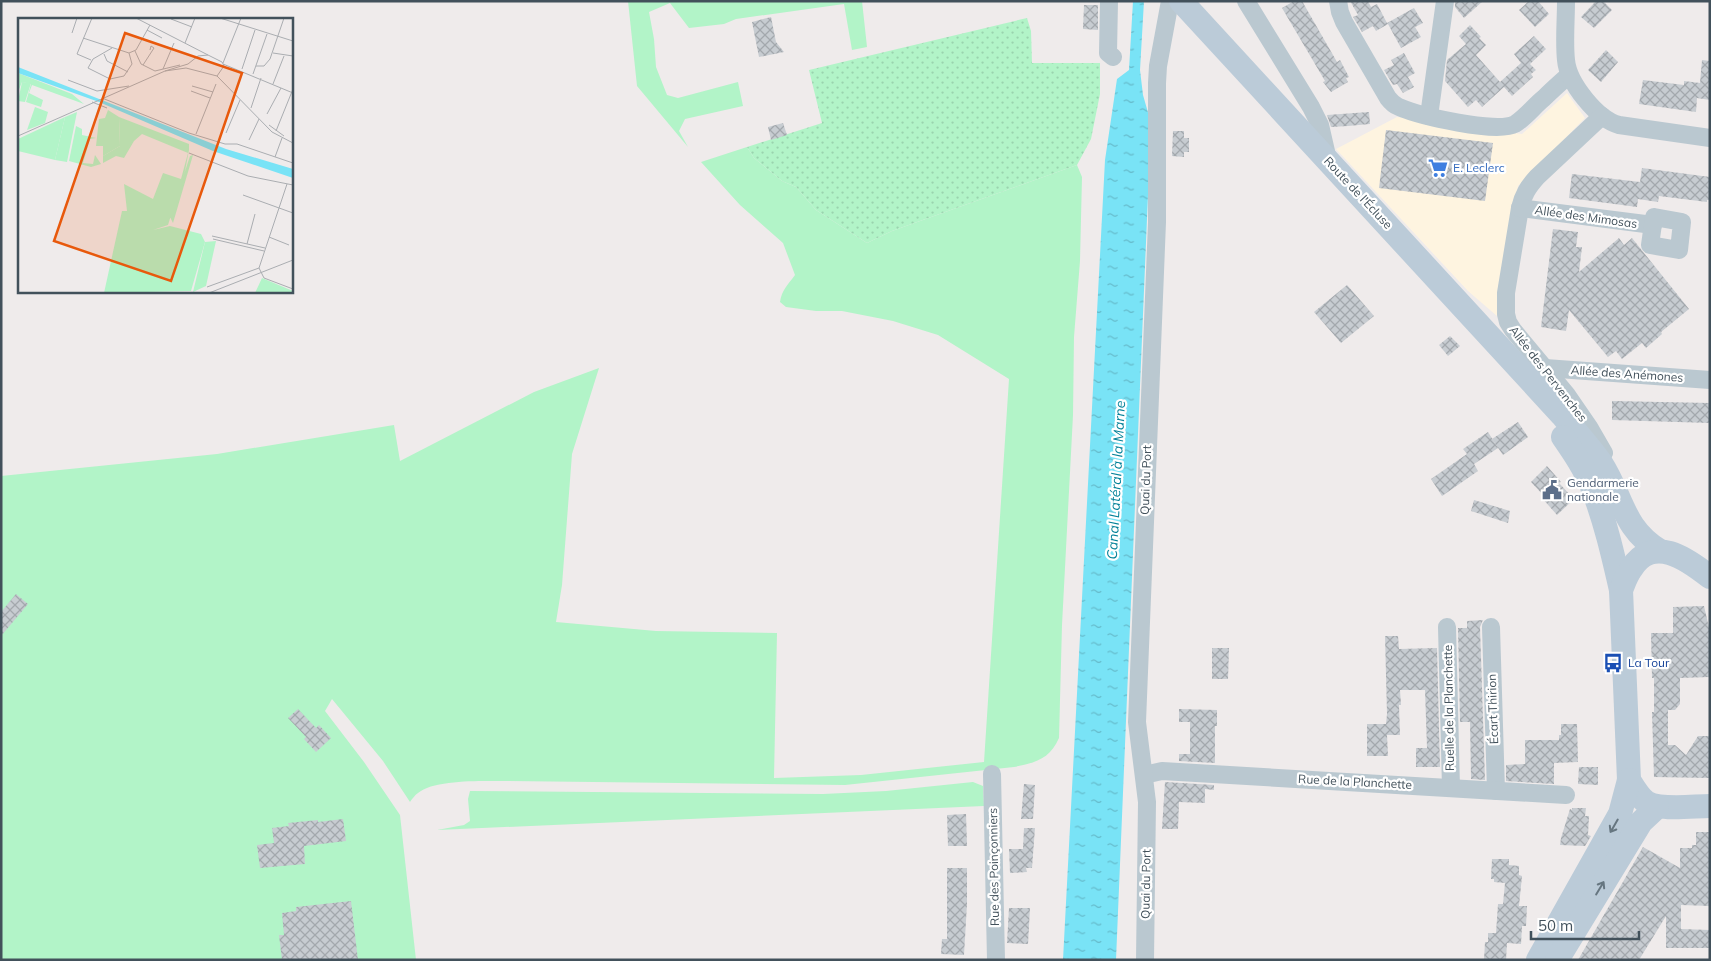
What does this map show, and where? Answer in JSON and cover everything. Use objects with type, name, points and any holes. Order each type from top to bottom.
[{"type":"main road","name":"Route de l'Écluse","points":[[1182,1],[1328,160],[1540,376],[1601,464],[1633,528],[1647,543],[1660,551],[1687,560],[1710,578]]},
{"type":"main road","name":"Route de l'Écluse","points":[[1538,960],[1620,814],[1629,780],[1621,590],[1608,532],[1592,486],[1540,376]]},
{"type":"main road","points":[[1608,532],[1633,528]]},
{"type":"main road","points":[[1621,590],[1636,562],[1645,556],[1660,551]]},
{"type":"main road","points":[[1629,780],[1646,802],[1657,807],[1710,806]]},
{"type":"main road","points":[[1557,960],[1641,822],[1657,807]]},
{"type":"street","points":[[1109,1],[1108,48],[1110,56],[1113,57]]},
{"type":"street","name":"Quai du Port","points":[[1145,960],[1147,802],[1137,722],[1157,222],[1157,83],[1158,66],[1170,1]]},
{"type":"street","points":[[1246,1],[1311,107],[1320,125],[1328,160]]},
{"type":"street","points":[[1338,1],[1344,22],[1388,98],[1399,107],[1467,124],[1502,127],[1514,125],[1569,75]]},
{"type":"street","points":[[1429,116],[1445,1]]},
{"type":"street","points":[[1566,1],[1566,61],[1569,75],[1590,104],[1602,116],[1619,125],[1710,138]]},
{"type":"street","name":"Allée des Pervenches","points":[[1540,376],[1508,322],[1506,314],[1506,293],[1520,208],[1528,187],[1602,116]]},
{"type":"street","name":"Allée des Mimosas","points":[[1520,208],[1653,226]]},
{"type":"street","name":"Allée des Anémones","points":[[1540,376],[1710,380]]},
{"type":"street","name":"Ruelle de la Planchette","points":[[1446,627],[1450,788]]},
{"type":"street","name":"Écart Thirion","points":[[1491,627],[1496,791]]},
{"type":"street","name":"Rue de la Planchette","points":[[1144,775],[1162,771],[1566,795]]},
{"type":"street","name":"Rue des Poinçonniers","points":[[992,774],[996,960]]},
{"type":"shaded area","points":[[1567,93],[1585,118],[1518,186],[1497,316],[1468,291],[1336,149],[1397,117],[1522,134]]},
{"type":"green space","points":[[628,1],[862,1],[867,47],[852,50],[844,4],[736,19],[724,24],[689,28],[670,3],[649,12],[654,39],[656,67],[667,95],[678,98],[738,82],[743,106],[685,119],[679,131],[688,147],[637,86]]},
{"type":"green space","points":[[1027,18],[1031,31],[1032,63],[1100,63],[1100,94],[1091,139],[1077,165],[892,231],[867,243],[816,210],[796,187],[782,181],[754,158],[747,147],[822,123],[809,70]]},
{"type":"green space","points":[[747,147],[754,158],[782,181],[796,187],[816,210],[867,243],[892,231],[1077,165],[1082,177],[1080,261],[1074,337],[1073,415],[1062,625],[1059,738],[1051,751],[1035,762],[1014,767],[845,785],[473,781],[447,783],[426,788],[410,802],[383,761],[332,699],[325,711],[364,762],[400,815],[416,960],[1,960],[1,476],[217,454],[394,425],[400,461],[534,392],[599,368],[572,454],[562,585],[556,622],[656,631],[777,633],[774,778],[861,775],[984,762],[1009,379],[938,335],[893,321],[842,311],[816,311],[786,307],[780,302],[784,290],[795,275],[783,243],[740,205],[701,162]]},
{"type":"green space","points":[[973,782],[983,786],[984,806],[437,830],[464,825],[470,821],[468,799],[470,791],[823,794],[886,791]]},
{"type":"water","name":"Canal Latéral à la Marne","points":[[1133,1],[1144,1],[1140,70],[1143,95],[1151,123],[1116,960],[1063,960],[1105,160],[1117,79],[1129,70]]},
{"type":"building","points":[[1294,1],[1302,1],[1337,62],[1340,60],[1349,77],[1346,78],[1348,82],[1331,92],[1323,82],[1325,81],[1282,8]]},
{"type":"building","points":[[1350,1],[1368,1],[1371,7],[1377,4],[1387,23],[1414,8],[1423,23],[1415,27],[1421,37],[1401,48],[1388,24],[1376,31],[1373,26],[1362,32],[1353,17],[1358,15]]},
{"type":"building","points":[[1455,1],[1483,1],[1464,18],[1455,7]]},
{"type":"building","points":[[1529,1],[1538,1],[1549,14],[1535,27],[1519,10]]},
{"type":"building","points":[[1596,1],[1603,1],[1612,10],[1594,28],[1581,17]]},
{"type":"building","points":[[1084,5],[1098,5],[1098,30],[1083,29]]},
{"type":"building","points":[[771,17],[776,42],[784,52],[759,57],[752,22]]},
{"type":"building","points":[[1470,25],[1486,45],[1476,55],[1500,82],[1521,63],[1514,54],[1534,36],[1546,49],[1530,64],[1536,70],[1531,74],[1533,77],[1512,96],[1504,87],[1482,107],[1476,100],[1468,107],[1445,81],[1447,60],[1466,44],[1459,36]]},
{"type":"building","points":[[1606,50],[1618,62],[1601,82],[1588,70]]},
{"type":"building","points":[[1404,53],[1415,73],[1408,77],[1414,87],[1403,93],[1397,84],[1393,85],[1384,70],[1394,65],[1391,60]]},
{"type":"building","points":[[1702,60],[1710,61],[1710,100],[1697,98],[1696,112],[1639,104],[1643,80],[1684,85],[1684,81],[1700,83]]},
{"type":"building","points":[[1369,112],[1370,124],[1348,126],[1331,127],[1327,115]]},
{"type":"building","points":[[783,123],[787,135],[771,140],[768,127]]},
{"type":"building","points":[[1386,130],[1493,143],[1485,201],[1379,188]]},
{"type":"building","points":[[1173,131],[1184,131],[1184,138],[1189,138],[1189,152],[1184,152],[1184,157],[1172,156]]},
{"type":"building","points":[[1642,168],[1710,177],[1710,200],[1707,200],[1707,202],[1659,196],[1658,202],[1638,199],[1637,207],[1569,198],[1572,174],[1640,182]]},
{"type":"building","points":[[1553,229],[1578,232],[1576,247],[1582,247],[1579,272],[1619,238],[1624,245],[1632,238],[1689,309],[1661,332],[1662,334],[1646,348],[1642,343],[1622,359],[1616,351],[1608,357],[1569,310],[1566,331],[1541,327]]},
{"type":"building","points":[[1347,285],[1374,316],[1341,343],[1314,312]]},
{"type":"building","points":[[1450,336],[1460,346],[1448,356],[1439,345]]},
{"type":"building","points":[[1612,401],[1710,403],[1710,423],[1612,420]]},
{"type":"building","points":[[1518,422],[1528,437],[1503,455],[1492,439]]},
{"type":"building","points":[[1488,432],[1498,448],[1474,464],[1478,471],[1442,496],[1431,479],[1467,454],[1463,449]]},
{"type":"building","name":"Gendarmerie nationale","points":[[1547,466],[1574,499],[1557,515],[1542,498],[1544,496],[1531,482]]},
{"type":"building","points":[[1474,500],[1510,511],[1508,523],[1471,511]]},
{"type":"building","points":[[16,594],[28,604],[1,636],[1,612]]},
{"type":"building","points":[[1704,606],[1710,632],[1710,677],[1680,678],[1680,704],[1675,710],[1668,710],[1668,745],[1675,745],[1686,755],[1698,736],[1710,736],[1710,778],[1654,777],[1652,712],[1654,712],[1654,678],[1652,678],[1651,633],[1673,633],[1673,607]]},
{"type":"building","points":[[1483,620],[1480,627],[1485,780],[1471,779],[1470,722],[1460,722],[1458,628],[1467,628],[1467,621]]},
{"type":"building","points":[[1385,636],[1398,636],[1399,649],[1437,648],[1440,767],[1416,767],[1416,748],[1427,748],[1425,690],[1400,690],[1400,735],[1387,735],[1388,756],[1367,756],[1367,724],[1386,724]]},
{"type":"building","points":[[1212,648],[1229,648],[1228,679],[1212,679]]},
{"type":"building","points":[[298,709],[316,728],[319,725],[331,738],[316,752],[304,739],[306,737],[288,718]]},
{"type":"building","points":[[1179,709],[1217,710],[1215,763],[1179,761],[1179,754],[1190,754],[1190,722],[1179,722]]},
{"type":"building","points":[[1561,724],[1577,724],[1578,762],[1554,763],[1554,784],[1506,781],[1506,765],[1525,764],[1525,740],[1559,740]]},
{"type":"building","points":[[1579,767],[1598,767],[1598,785],[1578,784]]},
{"type":"building","points":[[1165,782],[1214,785],[1214,790],[1205,789],[1205,803],[1179,802],[1178,829],[1162,829]]},
{"type":"building","points":[[1024,784],[1035,785],[1033,819],[1021,819]]},
{"type":"building","points":[[1572,808],[1586,808],[1585,816],[1589,816],[1588,835],[1591,836],[1585,846],[1560,845],[1570,809],[1572,810]]},
{"type":"building","points":[[966,814],[967,846],[948,846],[947,815]]},
{"type":"building","points":[[343,819],[346,841],[304,846],[305,864],[260,868],[257,845],[274,843],[272,828],[289,826],[288,823]]},
{"type":"building","points":[[1024,828],[1035,828],[1032,868],[1026,868],[1027,872],[1010,873],[1009,849],[1023,849]]},
{"type":"building","points":[[1696,832],[1710,832],[1710,906],[1681,905],[1681,929],[1710,930],[1710,948],[1666,948],[1666,916],[1639,960],[1578,960],[1643,847],[1680,868],[1680,848],[1692,848],[1692,845],[1696,845]]},
{"type":"building","points":[[1492,859],[1509,859],[1509,865],[1519,866],[1519,875],[1522,876],[1519,906],[1527,906],[1526,926],[1522,926],[1521,944],[1507,943],[1506,960],[1484,960],[1485,942],[1488,942],[1488,933],[1496,933],[1498,904],[1503,904],[1505,883],[1494,882],[1494,879],[1491,879]]},
{"type":"building","points":[[947,868],[967,868],[964,955],[941,954],[942,939],[947,939]]},
{"type":"building","points":[[351,901],[358,960],[282,960],[279,935],[284,935],[282,913],[296,911],[296,907]]},
{"type":"building","points":[[1009,908],[1030,908],[1028,944],[1007,943]]},
{"type":"place","name":"E. Leclerc","points":[[1438,168]]},
{"type":"place","name":"Gendarmerie nationale","points":[[1552,490]]},
{"type":"place","name":"La Tour","points":[[1613,663]]}]
